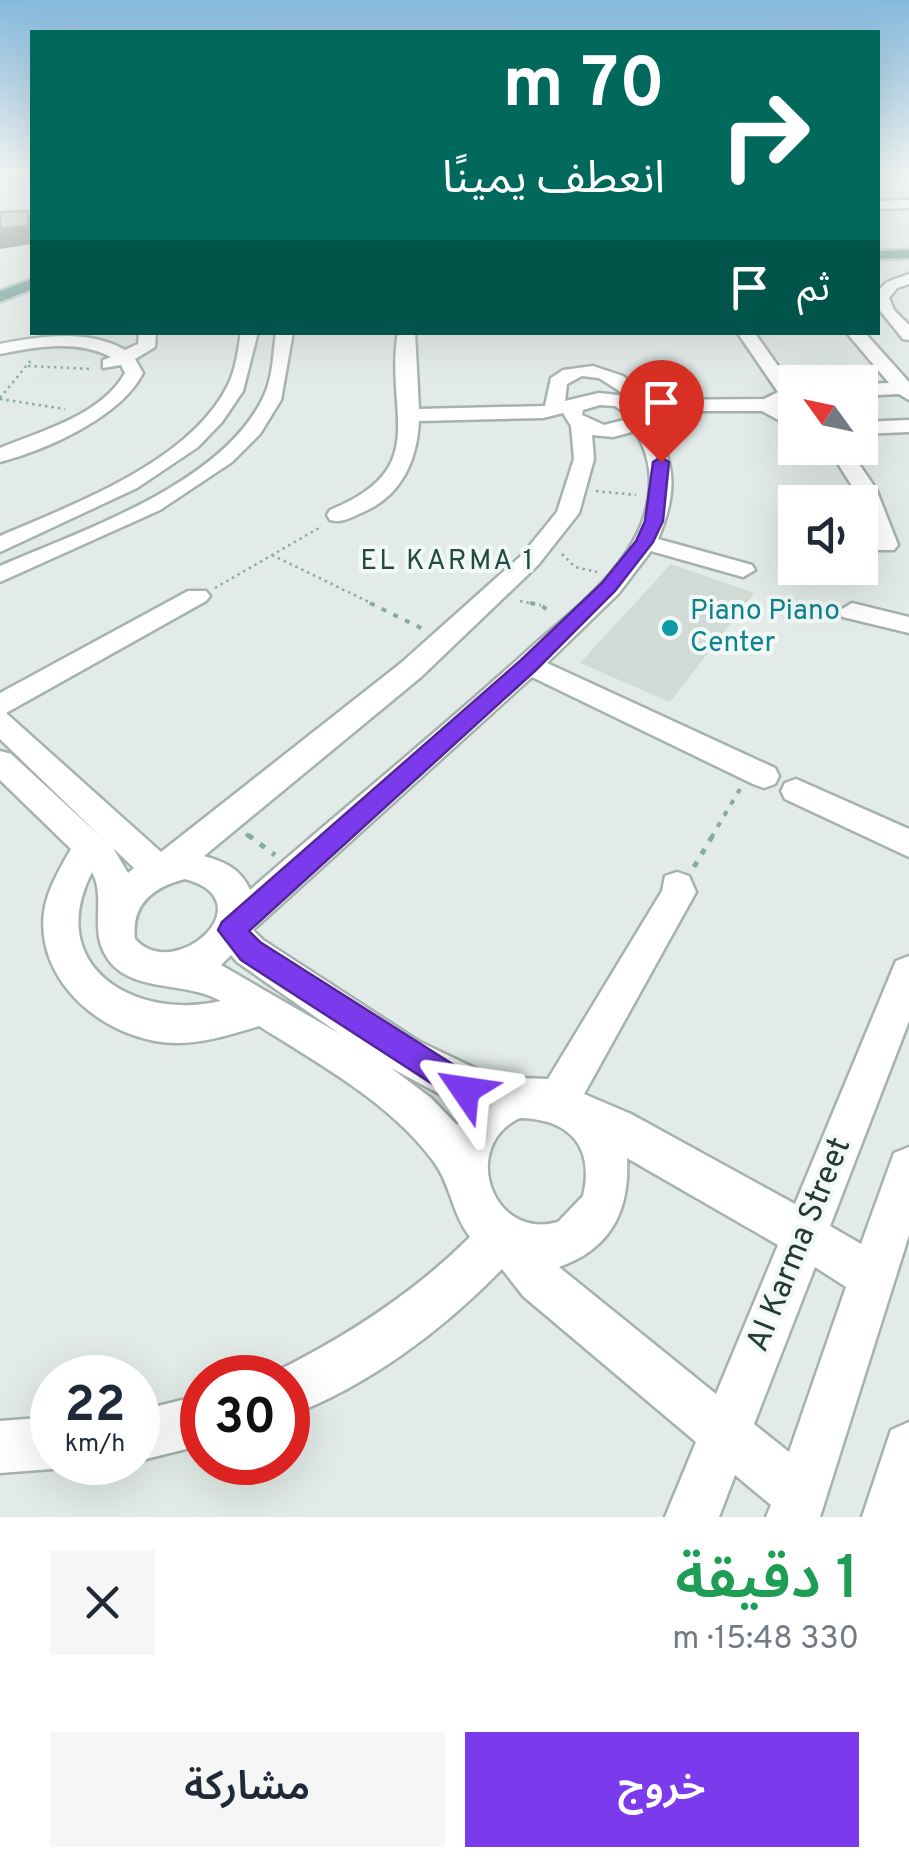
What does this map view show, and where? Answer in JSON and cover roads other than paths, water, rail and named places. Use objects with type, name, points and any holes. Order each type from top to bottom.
[{"type":"main road","points":[[880,255],[909,254]]},
{"type":"main road","points":[[880,267],[909,266]]},
{"type":"main road","points":[[0,297],[30,285]]},
{"type":"main road","points":[[0,313],[24,307]]},
{"type":"street","points":[[908,333],[886,312],[881,297],[892,285],[909,279]]},
{"type":"street","points":[[880,333],[909,364]]},
{"type":"street","points":[[51,347],[116,361],[146,347],[149,335]]},
{"type":"street","points":[[0,545],[132,482],[198,435],[234,391],[249,335]]},
{"type":"street","points":[[0,576],[163,499],[232,450],[271,402],[279,380],[285,335]]},
{"type":"street","points":[[342,514],[372,497],[400,468],[407,454],[407,335]]},
{"type":"street","points":[[747,335],[778,376]]},
{"type":"street","points":[[857,335],[907,390]]},
{"type":"street","points":[[0,353],[51,347],[116,361],[134,373],[125,392],[99,410],[0,446]]},
{"type":"street","points":[[0,456],[106,392],[116,361]]},
{"type":"street","points":[[170,970],[195,963],[216,949],[232,928],[528,665],[609,587],[644,542],[654,521],[662,478],[656,449],[615,377],[588,372],[564,377],[558,382],[554,411]]},
{"type":"street","points":[[878,390],[907,390]]},
{"type":"street","points":[[410,421],[579,417],[599,399],[636,412],[778,415]]},
{"type":"street","points":[[410,421],[554,411],[614,432],[636,412]]},
{"type":"street","points":[[116,914],[133,890],[446,640],[530,560],[568,512],[584,459],[579,417]]},
{"type":"street","points":[[878,427],[909,426]]},
{"type":"street","points":[[849,465],[865,488],[886,546]]},
{"type":"street","points":[[28,532],[26,542],[31,547],[63,546]]},
{"type":"street","points":[[644,542],[743,570]]},
{"type":"street","points":[[0,705],[194,599]]},
{"type":"street","points":[[852,611],[909,625]]},
{"type":"street","points":[[528,665],[757,772]]},
{"type":"street","points":[[0,722],[161,871]]},
{"type":"street","points":[[0,762],[110,868],[115,882],[115,936],[124,955],[144,967],[212,978],[262,1007],[410,1107],[437,1134],[464,1171]]},
{"type":"street","points":[[796,791],[909,844]]},
{"type":"street","points":[[90,846],[69,882],[61,919],[66,956],[86,988],[120,1012],[164,1024],[214,1022],[262,1007]]},
{"type":"street","points":[[161,871],[195,866],[223,876],[234,890],[238,907],[232,928]]},
{"type":"street","points":[[570,1109],[678,889]]},
{"type":"street","points":[[232,928],[250,951],[433,1070],[465,1090],[504,1103]]},
{"type":"street","name":"Al Karma Street","points":[[692,1517],[909,973]]},
{"type":"street","points":[[873,1277],[616,1129],[536,1096],[504,1103],[477,1125],[467,1146],[464,1171],[469,1196],[482,1220],[505,1239],[539,1280],[726,1436],[796,1506],[873,1277],[909,1168]]},
{"type":"street","points":[[505,1239],[531,1248],[554,1247],[576,1238],[592,1223],[604,1203],[608,1180],[606,1156],[597,1134],[570,1109]]},
{"type":"street","points":[[310,1380],[403,1326],[505,1239]]},
{"type":"street","points":[[0,1447],[30,1445]]},
{"type":"street","points":[[888,1517],[909,1448]]},
{"type":"place","name":"Piano Piano Center","points":[[670,628]]},
{"type":"district","name":"EL KARMA 1","points":[[448,562]]}]
